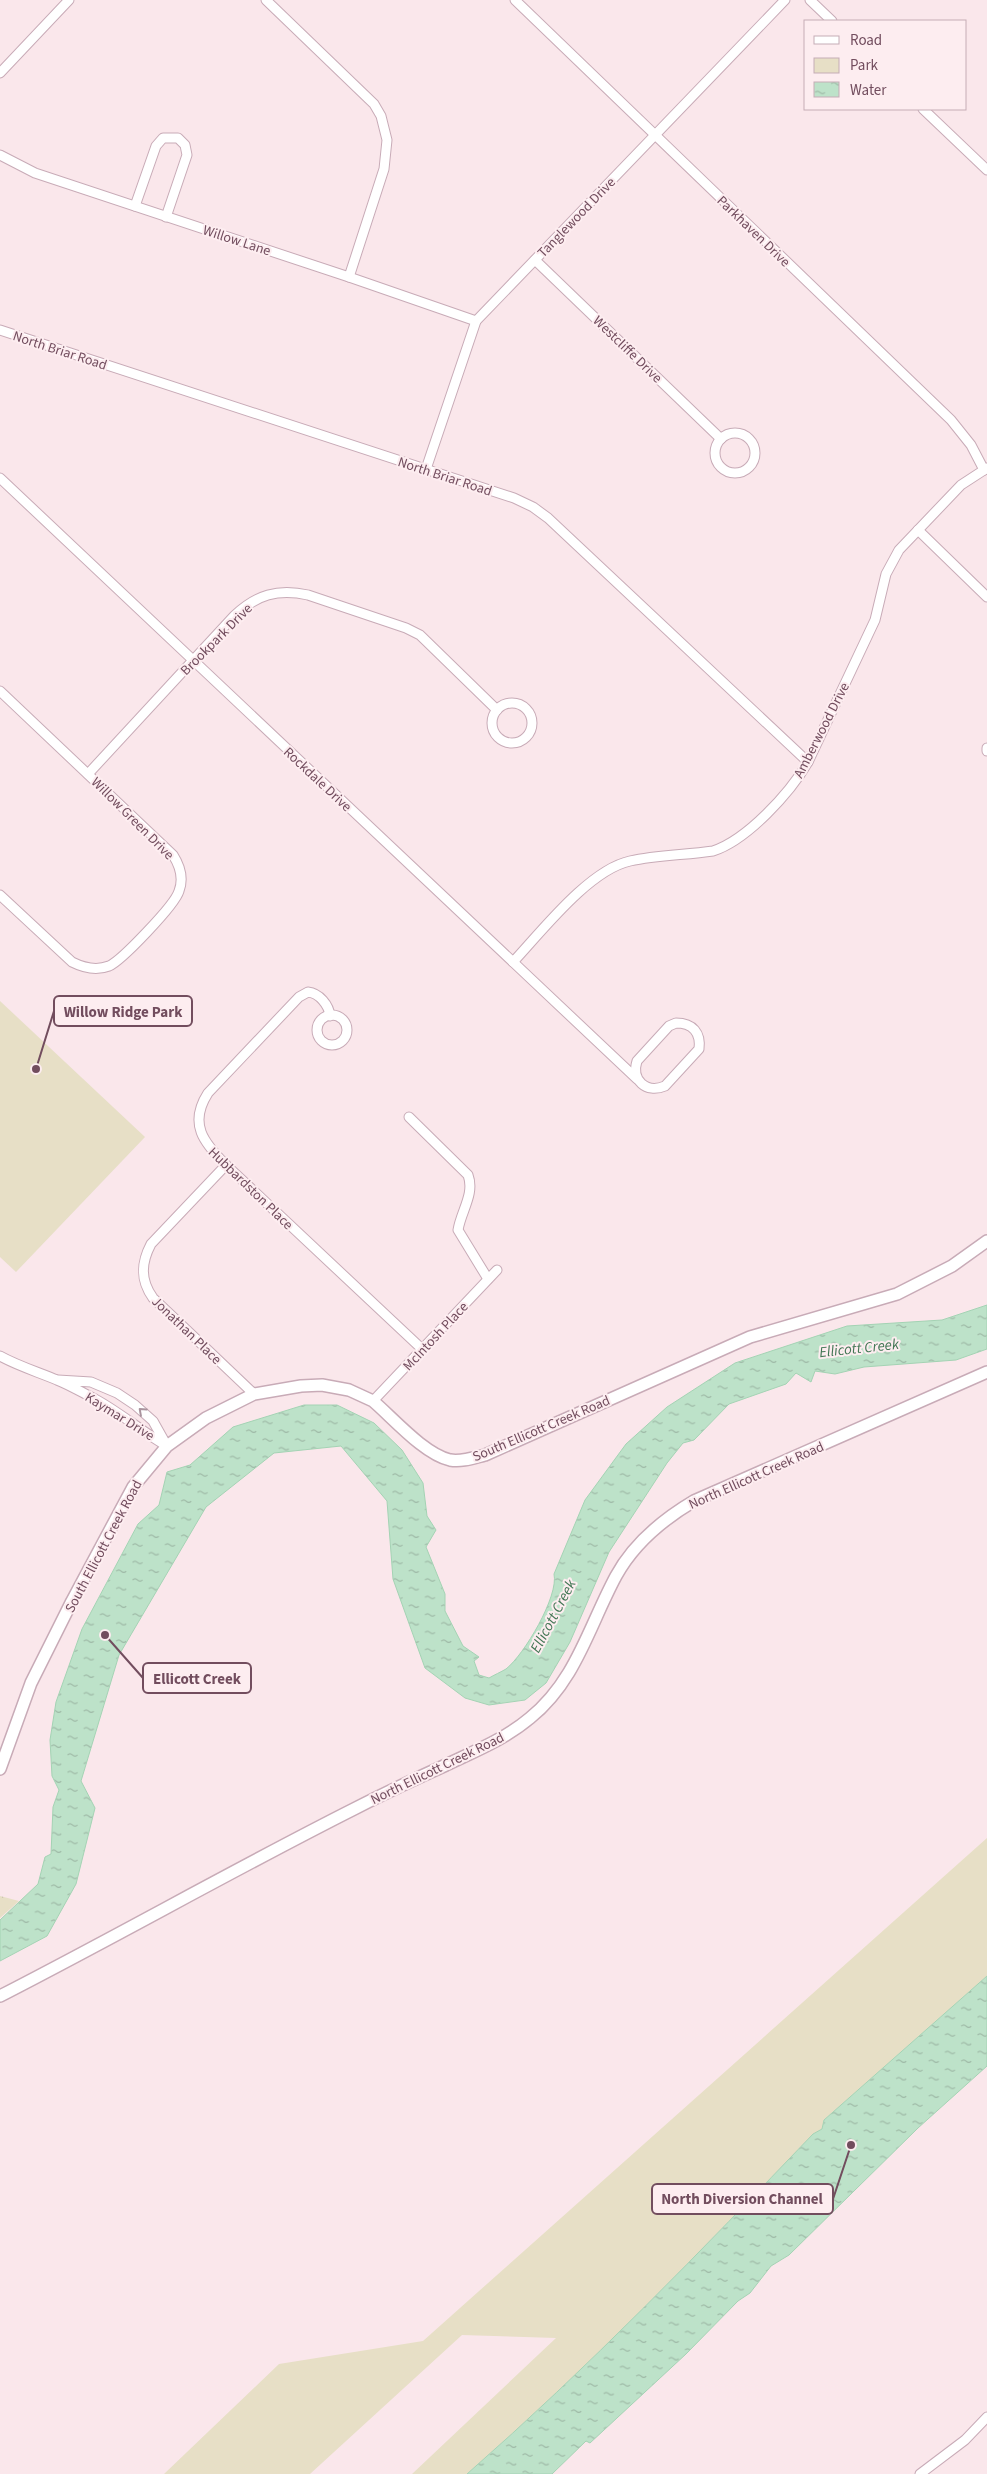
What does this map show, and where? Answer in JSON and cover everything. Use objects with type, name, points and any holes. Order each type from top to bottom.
[{"type":"street","points":[[0,73],[69,0]]},
{"type":"street","points":[[266,0],[374,104],[385,128],[387,140],[384,169],[348,277]]},
{"type":"street","name":"Parkhaven Drive","points":[[515,0],[951,420],[971,445],[986,469]]},
{"type":"street","name":"Tanglewood Drive","points":[[426,469],[476,321],[784,0]]},
{"type":"street","points":[[810,0],[831,20]]},
{"type":"street","points":[[925,110],[987,170]]},
{"type":"street","points":[[135,206],[158,141],[168,136],[178,138],[185,145],[187,155],[166,217]]},
{"type":"street","name":"Willow Lane","points":[[0,155],[35,173],[476,321]]},
{"type":"street","name":"Westcliffe Drive","points":[[535,260],[721,439]]},
{"type":"street","name":"North Briar Road","points":[[0,330],[514,498],[542,512],[808,762]]},
{"type":"street","points":[[732,433],[739,433],[750,439],[755,452],[749,467],[737,472],[730,472],[719,464],[716,452],[721,439],[732,433]]},
{"type":"street","name":"Amberwood Drive","points":[[513,962],[587,884],[602,872],[630,860],[713,851],[726,847],[740,838],[798,779],[808,762],[875,620],[884,581],[891,562],[918,530],[961,485],[986,469]]},
{"type":"street","name":"Rockdale Drive","points":[[0,478],[646,1087],[659,1088],[664,1086],[699,1049],[700,1042],[695,1030],[683,1023],[670,1026],[637,1061],[635,1067],[638,1079]]},
{"type":"street","points":[[918,530],[987,598]]},
{"type":"street","name":"Brookpark Drive","points":[[88,774],[244,607],[268,594],[294,592],[406,628],[420,635],[497,710]]},
{"type":"street","name":"Willow Green Drive","points":[[0,691],[173,855],[181,873],[179,892],[175,900],[118,961],[110,966],[91,969],[72,962],[0,895]]},
{"type":"street","points":[[515,703],[527,709],[532,722],[526,737],[514,742],[501,739],[496,734],[492,722],[497,710],[502,705],[515,703]]},
{"type":"street","name":"Hubbardston Place","points":[[330,1016],[329,1008],[315,994],[304,993],[208,1093],[199,1113],[201,1136],[209,1148],[226,1165],[422,1349]]},
{"type":"street","points":[[409,1117],[468,1175],[471,1184],[470,1193],[458,1230],[488,1280]]},
{"type":"street","name":"Jonathan Place","points":[[226,1165],[151,1244],[145,1254],[143,1275],[145,1288],[152,1298],[254,1394]]},
{"type":"street","name":"South Ellicott Creek Road","points":[[0,1769],[32,1683],[72,1601],[133,1486],[167,1446],[206,1418],[254,1394],[301,1386],[322,1385],[350,1390],[373,1401],[437,1455],[451,1460],[466,1460],[484,1455],[750,1336],[897,1294],[952,1266],[987,1241]]},
{"type":"street","name":"McIntosh Place","points":[[373,1401],[496,1270]]},
{"type":"street","name":"Kaymar Drive","points":[[0,1356],[31,1371],[58,1380],[116,1411],[144,1433],[167,1446]]},
{"type":"street","name":"North Ellicott Creek Road","points":[[0,1996],[302,1835],[389,1791],[502,1738],[531,1718],[556,1694],[578,1658],[616,1576],[629,1556],[657,1526],[675,1512],[694,1501],[987,1372]]},
{"type":"street","name":"Kaymar Drive","points":[[58,1380],[91,1382],[112,1390],[135,1405],[153,1421],[167,1446]]},
{"type":"street","points":[[920,2474],[965,2440],[987,2417]]},
{"type":"green space","points":[[0,1001],[145,1137],[16,1272],[0,1257]]},
{"type":"green space","points":[[987,1838],[987,1976],[824,2120],[822,2129],[813,2134],[644,2308],[557,2392],[467,2474],[412,2474],[556,2338],[462,2335],[310,2474],[164,2474],[279,2364],[423,2341]]},
{"type":"green space","points":[[0,1896],[19,1901],[0,1918]]},
{"type":"water","name":"Ellicott Creek","points":[[987,1305],[987,1349],[956,1360],[864,1367],[835,1374],[815,1371],[811,1382],[796,1373],[786,1384],[729,1404],[694,1440],[683,1443],[667,1463],[609,1552],[570,1642],[546,1683],[525,1700],[489,1705],[465,1698],[425,1668],[393,1579],[387,1501],[341,1446],[274,1453],[206,1507],[119,1655],[81,1781],[95,1808],[76,1884],[47,1936],[0,1961],[0,1920],[38,1884],[45,1857],[51,1854],[53,1807],[59,1790],[52,1776],[50,1740],[56,1702],[82,1629],[138,1524],[159,1505],[167,1472],[190,1465],[233,1427],[304,1405],[337,1405],[374,1423],[402,1450],[423,1483],[427,1516],[436,1530],[426,1547],[445,1594],[445,1611],[463,1646],[479,1657],[474,1661],[479,1675],[489,1678],[506,1669],[513,1662],[539,1624],[551,1596],[554,1574],[585,1500],[626,1444],[667,1407],[735,1363],[847,1326],[942,1320]]},
{"type":"water","points":[[987,1976],[987,2066],[918,2128],[789,2255],[771,2266],[750,2293],[738,2301],[686,2354],[590,2443],[586,2441],[552,2474],[467,2474],[557,2392],[644,2308],[813,2134],[822,2129],[824,2120]]},
{"type":"place","name":"Willow Ridge Park","points":[[36,1069]]},
{"type":"place","name":"Ellicott Creek","points":[[105,1635]]},
{"type":"place","name":"North Diversion Channel","points":[[851,2145]]}]
